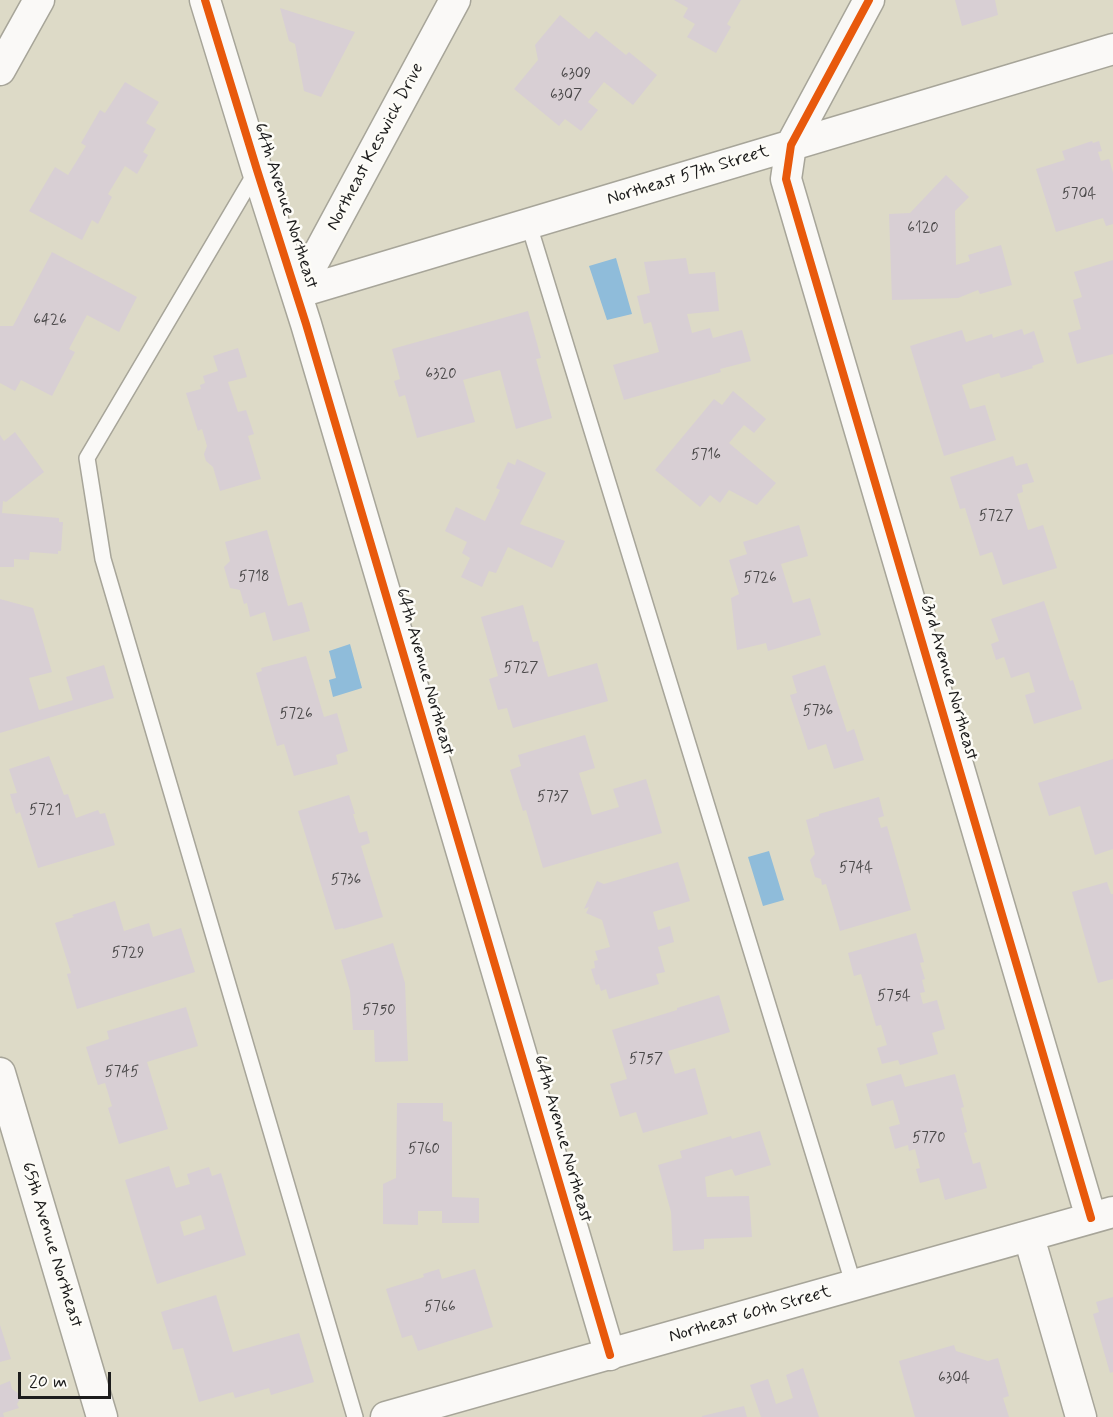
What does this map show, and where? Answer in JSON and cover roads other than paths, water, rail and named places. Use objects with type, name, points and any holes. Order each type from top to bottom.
[{"type":"street","points":[[0,70],[39,0]]},
{"type":"street","name":"64th Avenue Northeast","points":[[206,0],[256,170],[297,294],[610,1355]]},
{"type":"street","name":"Northeast Keswick Drive","points":[[297,294],[455,0]]},
{"type":"street","name":"63rd Avenue Northeast","points":[[868,0],[791,145],[786,179],[1102,1215]]},
{"type":"street","name":"Northeast 57th Street","points":[[297,294],[1113,49]]},
{"type":"street","name":"65th Avenue Northeast","points":[[0,1073],[102,1417]]},
{"type":"street","name":"Northeast 60th Street","points":[[386,1417],[1102,1215]]},
{"type":"street","points":[[1029,1237],[1081,1417]]},
{"type":"lane","points":[[256,170],[87,458],[103,559],[355,1417]]},
{"type":"lane","points":[[530,225],[854,1286]]},
{"type":"water","points":[[616,258],[632,314],[607,320],[589,266]]},
{"type":"water","points":[[350,644],[362,688],[333,697],[329,680],[336,678],[329,651]]},
{"type":"water","points":[[769,851],[784,900],[763,906],[748,857]]}]
